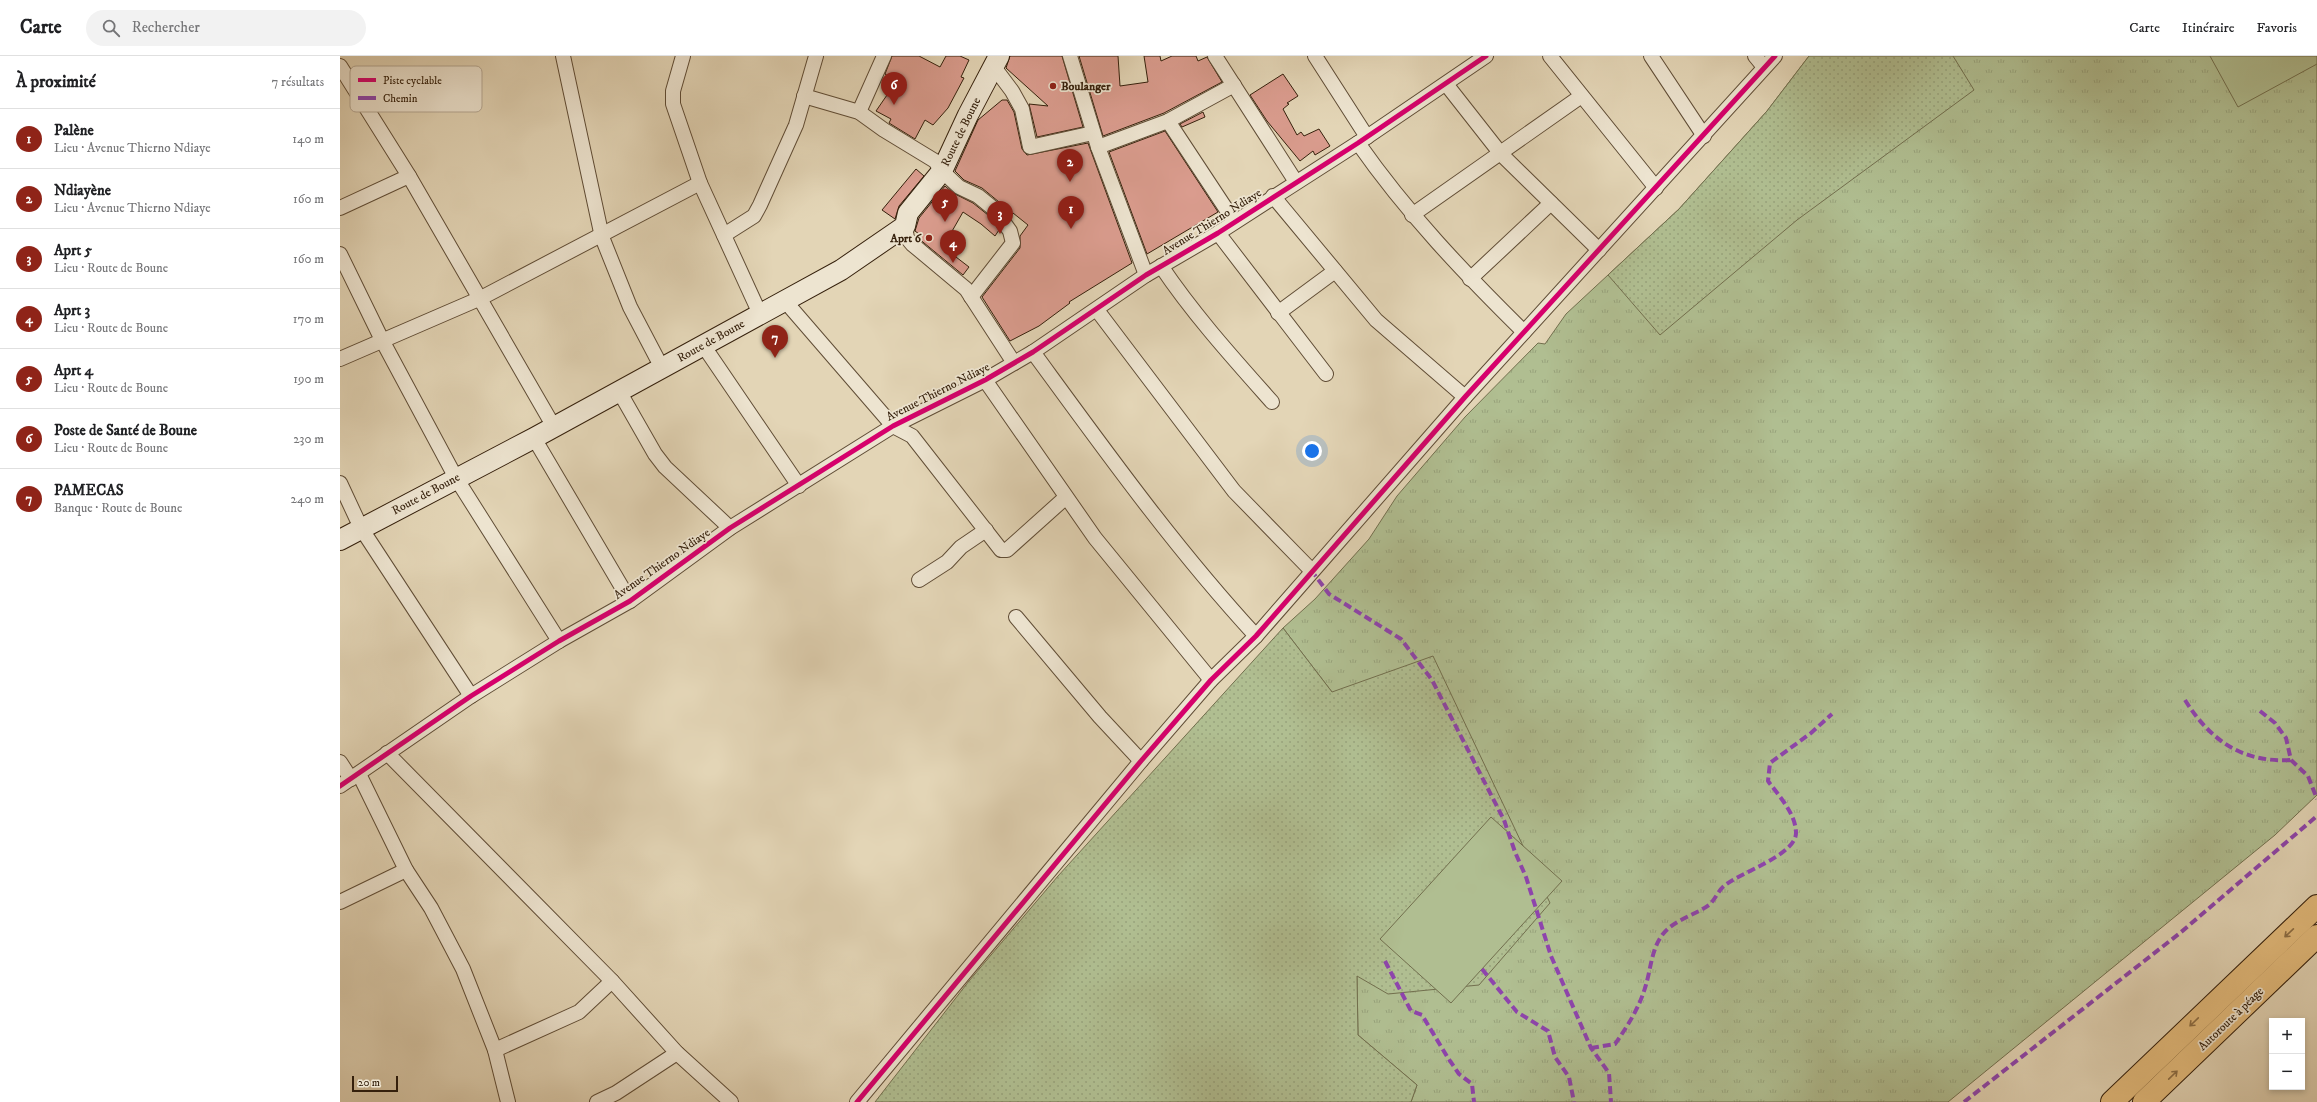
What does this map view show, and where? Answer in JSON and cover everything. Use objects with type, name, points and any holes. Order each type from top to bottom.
[{"type":"highway","points":[[2112,1102],[2317,906]]},
{"type":"highway","name":"Autoroute à péage","points":[[2144,1102],[2317,936]]},
{"type":"street","points":[[563,56],[602,237],[630,307],[662,368]]},
{"type":"street","points":[[683,56],[673,91],[673,104],[700,183],[760,314]]},
{"type":"street","points":[[724,235],[754,216],[796,125],[816,56]]},
{"type":"street","points":[[859,112],[884,56]]},
{"type":"street","points":[[1070,56],[1098,147],[1146,275]]},
{"type":"street","points":[[1215,56],[1296,182]]},
{"type":"street","points":[[1315,56],[1362,140],[1412,215],[1470,278],[1524,332]]},
{"type":"street","name":"Avenue Thierno Ndiaye","points":[[350,780],[471,696],[559,641],[630,602],[730,528],[893,426],[985,380],[1033,352],[1097,310],[1146,275],[1218,233],[1234,221],[1362,140],[1486,56]]},
{"type":"street","points":[[1550,56],[1580,96],[1656,188]]},
{"type":"street","points":[[1651,56],[1704,136]]},
{"type":"street","points":[[1755,56],[1764,67]]},
{"type":"street","points":[[857,1102],[1141,761],[1211,680],[1256,636],[1311,570],[1331,551],[1465,396],[1704,136],[1775,56]]},
{"type":"street","points":[[996,62],[1022,109],[1030,147],[1094,133]]},
{"type":"street","name":"Route de Boune","points":[[340,540],[534,438],[841,270],[905,226],[908,213],[942,172],[968,115],[996,62]]},
{"type":"street","points":[[340,66],[350,82]]},
{"type":"street","points":[[1446,84],[1501,154],[1599,250]]},
{"type":"street","points":[[1098,147],[1168,121],[1234,86]]},
{"type":"street","points":[[804,96],[859,112],[884,130],[935,161],[942,172],[958,187],[978,196],[994,209],[1013,236],[1010,247],[971,297]]},
{"type":"street","points":[[1412,215],[1501,154],[1580,96]]},
{"type":"street","points":[[369,112],[409,176],[481,298],[554,427]]},
{"type":"street","points":[[1168,121],[1234,221]]},
{"type":"street","points":[[340,208],[409,176]]},
{"type":"street","points":[[340,359],[481,298],[602,237],[700,183]]},
{"type":"street","points":[[1273,196],[1376,320],[1465,396]]},
{"type":"street","points":[[1470,278],[1551,203]]},
{"type":"street","points":[[905,226],[907,238],[912,244],[966,289],[1014,363]]},
{"type":"street","points":[[1218,233],[1326,374]]},
{"type":"street","points":[[340,254],[382,340],[456,478],[559,641]]},
{"type":"street","points":[[1161,266],[1185,301],[1212,335],[1272,402]]},
{"type":"street","points":[[1278,313],[1335,271]]},
{"type":"street","points":[[785,301],[893,426],[912,436],[1001,550],[1007,550],[1065,498]]},
{"type":"street","points":[[1097,310],[1234,491],[1311,570]]},
{"type":"street","points":[[703,345],[799,486]]},
{"type":"street","points":[[1033,352],[1140,496],[1221,598],[1256,636]]},
{"type":"street","points":[[985,380],[1065,498],[1113,561],[1211,680]]},
{"type":"street","points":[[619,392],[660,461],[730,528]]},
{"type":"street","points":[[534,438],[630,602]]},
{"type":"street","points":[[340,483],[362,528],[471,696]]},
{"type":"street","points":[[918,580],[947,562],[961,547],[986,530]]},
{"type":"street","points":[[1016,617],[1100,717],[1141,761]]},
{"type":"street","points":[[387,753],[612,981],[677,1053],[731,1102]]},
{"type":"street","points":[[340,762],[431,908],[464,969],[495,1050],[508,1102]]},
{"type":"street","points":[[340,902],[406,870]]},
{"type":"street","points":[[495,1050],[579,1012],[612,981]]},
{"type":"street","points":[[597,1102],[618,1097],[677,1053]]},
{"type":"green space","points":[[1809,56],[2317,56],[2317,795],[2275,835],[1948,1102],[1411,1102],[1417,1085],[1358,1035],[1357,976],[1332,692],[1283,628],[1315,599],[1369,539],[1397,496],[1465,417],[1538,343],[1545,344],[1566,314],[1679,209],[1767,111]]},
{"type":"green space","points":[[1809,56],[1953,56],[1974,90],[1797,220],[1660,335],[1608,275],[1679,209],[1767,111]]},
{"type":"green space","points":[[2210,56],[2317,56],[2317,64],[2238,107]]},
{"type":"green space","points":[[1283,628],[1332,692],[1433,656],[1550,903],[1479,985],[1388,994],[1357,976],[1358,1035],[1417,1085],[1411,1102],[875,1102],[969,981],[1058,876]]},
{"type":"green space","points":[[1491,817],[1562,881],[1451,1003],[1380,939]]},
{"type":"building","points":[[892,56],[919,56],[940,67],[946,56],[960,56],[969,60],[961,77],[964,78],[948,108],[933,125],[925,120],[915,139],[889,123],[891,119],[876,111],[896,82],[885,74]]},
{"type":"building","points":[[1010,56],[1062,56],[1083,127],[1037,137],[1029,104],[1048,106],[1006,68]]},
{"type":"building","points":[[1079,56],[1118,56],[1120,86],[1148,82],[1144,56],[1160,56],[1161,61],[1172,56],[1196,56],[1198,61],[1207,57],[1222,82],[1164,113],[1103,136]]},
{"type":"building","points":[[1283,74],[1298,96],[1287,103],[1289,104],[1283,109],[1297,135],[1301,132],[1304,136],[1319,129],[1330,146],[1315,155],[1313,151],[1300,161],[1267,121],[1250,95]]},
{"type":"building","points":[[1002,100],[1007,100],[1014,112],[1022,149],[1027,155],[1088,143],[1132,263],[1069,302],[1070,303],[1039,326],[1010,341],[982,297],[1020,248],[1020,236],[1028,225],[1013,213],[1010,217],[999,202],[982,188],[964,180],[955,171],[978,120]]},
{"type":"building","points":[[1203,112],[1205,117],[1182,127],[1180,124]]},
{"type":"building","points":[[1165,131],[1218,212],[1147,254],[1109,152]]},
{"type":"building","points":[[916,169],[924,176],[899,206],[895,219],[882,210]]},
{"type":"building","points":[[945,186],[953,193],[973,203],[988,215],[999,230],[995,236],[963,212],[943,247],[969,267],[963,275],[918,238],[919,234],[915,231],[919,218]]},
{"type":"marked path","points":[[1311,570],[1329,594],[1401,639],[1432,680],[1504,820],[1515,852],[1526,877],[1551,956],[1591,1048],[1609,1073],[1611,1102]]},
{"type":"marked path","points":[[2185,700],[2205,727],[2229,746],[2257,758],[2291,760]]},
{"type":"marked path","points":[[2260,711],[2275,723],[2286,738],[2291,760],[2308,776],[2317,799]]},
{"type":"marked path","points":[[1591,1048],[1615,1044],[1624,1031],[1636,1010],[1647,981],[1656,946],[1663,934],[1679,921],[1709,905],[1720,890],[1731,881],[1766,863],[1787,849],[1794,841],[1796,833],[1790,812],[1768,781],[1770,763],[1811,733],[1832,714]]},
{"type":"marked path","points":[[1964,1102],[2180,933],[2317,816]]},
{"type":"marked path","points":[[1385,961],[1411,1011],[1422,1015],[1459,1074],[1472,1084],[1474,1102]]},
{"type":"marked path","points":[[1482,969],[1517,1012],[1548,1031],[1555,1057],[1569,1077],[1574,1102]]},
{"type":"cycle path","points":[[340,786],[471,696],[559,641],[630,601],[730,528],[893,426],[985,380],[1033,352],[1146,275],[1218,233],[1358,143],[1486,56]]},
{"type":"cycle path","points":[[857,1102],[1141,761],[1211,680],[1256,636],[1465,397],[1775,56]]},
{"type":"place","name":"Boulanger","points":[[1053,86]]},
{"type":"place","name":"Poste de Santé de Boune","points":[[894,105]]},
{"type":"place","name":"Ndiayène","points":[[1070,182]]},
{"type":"place","name":"Aprt 4","points":[[945,222]]},
{"type":"place","name":"Palène","points":[[1071,229]]},
{"type":"place","name":"Aprt 5","points":[[1000,234]]},
{"type":"place","name":"Aprt 6","points":[[929,238]]},
{"type":"place","name":"Aprt 3","points":[[953,263]]},
{"type":"place","name":"PAMECAS","points":[[775,358]]}]
